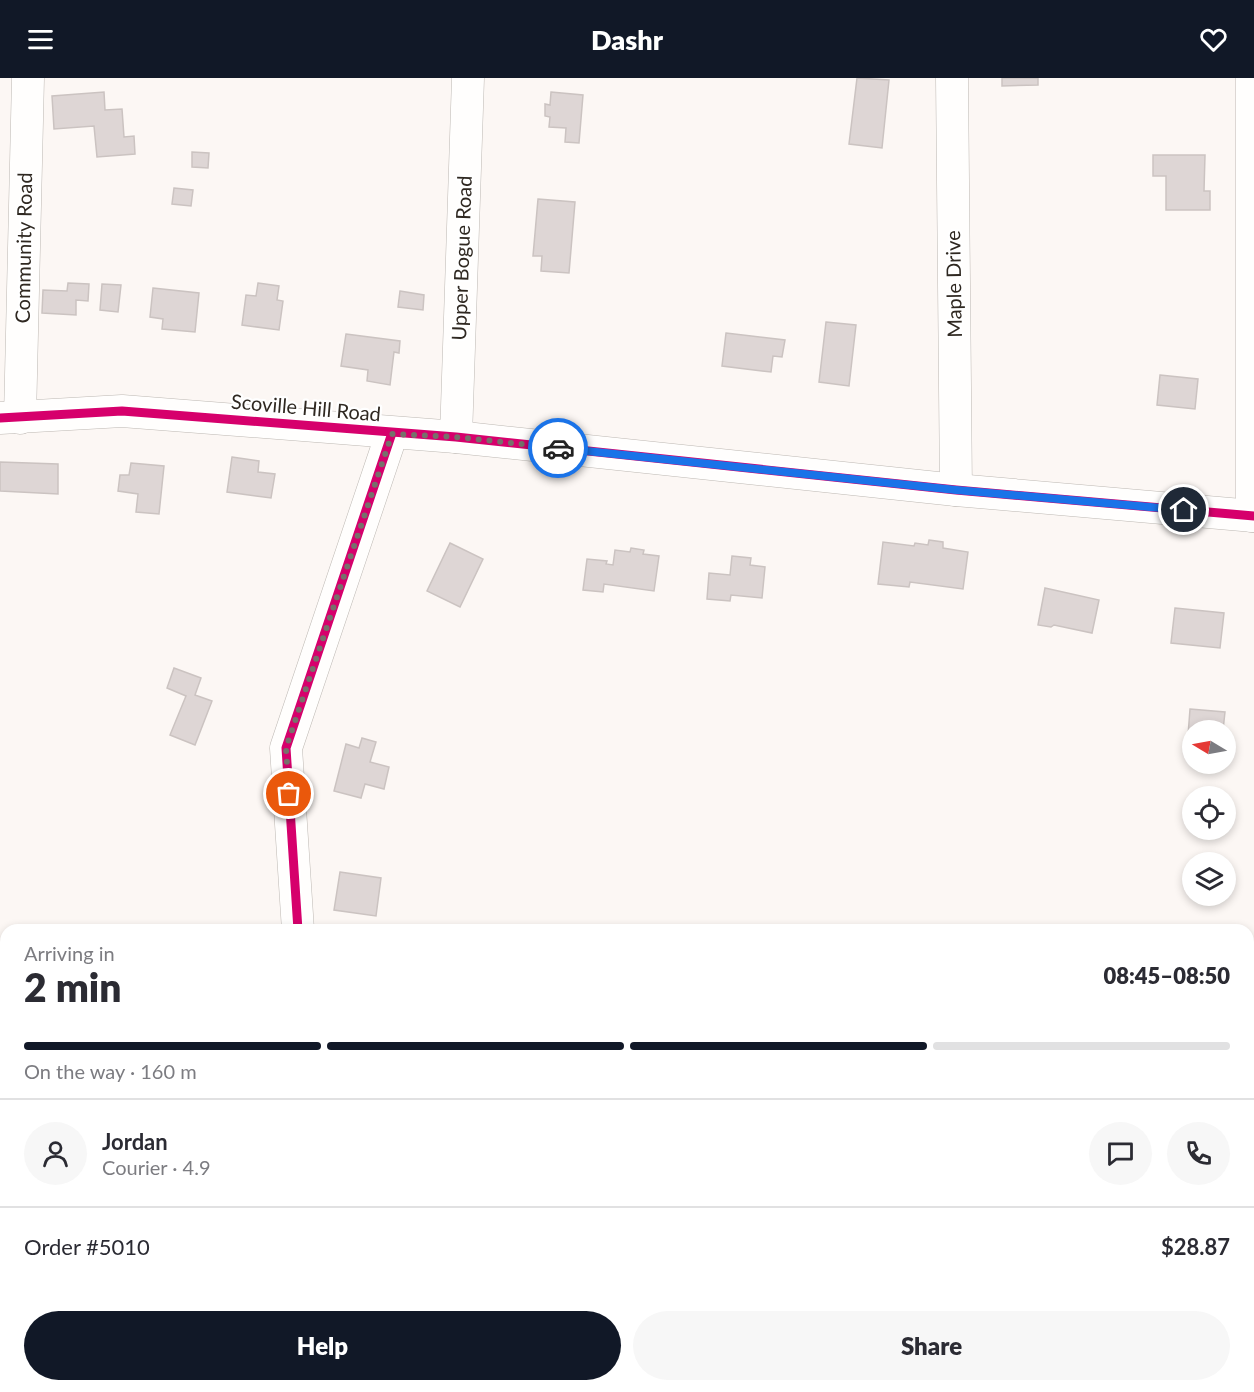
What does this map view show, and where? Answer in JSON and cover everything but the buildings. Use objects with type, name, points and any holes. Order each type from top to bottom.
[{"type":"street","name":"Community Road","points":[[10,418],[28,78]]},
{"type":"street","name":"Upper Bogue Road","points":[[456,437],[468,78]]},
{"type":"street","name":"Maple Drive","points":[[952,78],[956,490]]},
{"type":"street","points":[[1252,78],[1253,516]]},
{"type":"street","name":"Scoville Hill Road","points":[[10,418],[122,411],[392,434],[456,437],[956,490],[1253,516]]},
{"type":"street","points":[[298,924],[286,748],[392,434]]},
{"type":"cycle path","points":[[0,418],[122,411],[456,437],[956,490],[1254,516]]},
{"type":"cycle path","points":[[298,924],[286,748],[392,433]]},
{"type":"way so far","points":[[289,794],[286,748],[392,434],[456,437],[558,448]]},
{"type":"route","points":[[558,448],[956,490],[1184,510]]}]
